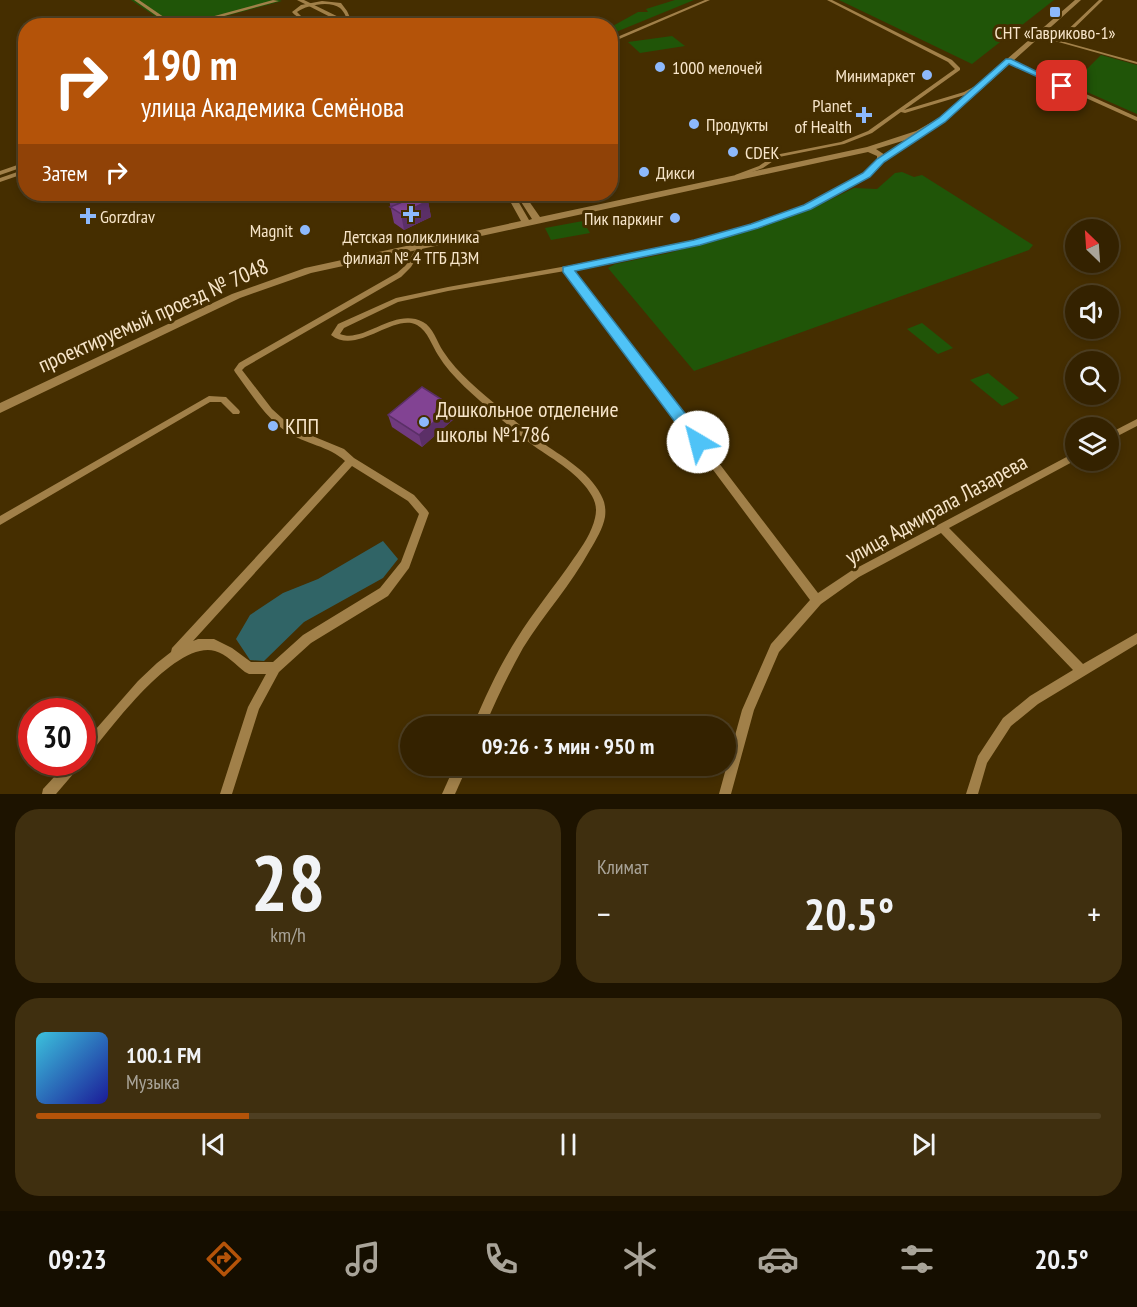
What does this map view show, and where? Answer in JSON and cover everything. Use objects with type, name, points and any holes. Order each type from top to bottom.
[{"type":"main road","points":[[291,0],[337,18]]},
{"type":"main road","name":"проектируемый проезд № 7048","points":[[0,408],[164,328],[251,289],[319,267],[869,149],[919,133],[942,120],[1078,0]]},
{"type":"main road","points":[[303,3],[329,18]]},
{"type":"main road","points":[[869,149],[881,155],[883,157],[880,160]]},
{"type":"main road","points":[[515,201],[531,221]]},
{"type":"main road","points":[[523,201],[531,221]]},
{"type":"street","points":[[135,0],[162,18]]},
{"type":"street","points":[[211,18],[277,1],[274,0]]},
{"type":"street","points":[[618,39],[708,0]]},
{"type":"street","points":[[731,178],[761,167],[777,156],[850,140],[870,132],[957,70],[957,67],[884,26],[829,0]]},
{"type":"street","points":[[1058,41],[1101,0]]},
{"type":"street","points":[[304,18],[294,12],[303,3],[325,2],[341,5],[349,18]]},
{"type":"street","points":[[1039,36],[1137,63]]},
{"type":"street","points":[[1008,61],[1137,119]]},
{"type":"street","points":[[895,115],[966,93],[982,85]]},
{"type":"street","points":[[916,100],[920,104],[927,105]]},
{"type":"street","points":[[482,716],[499,678],[519,643],[587,548],[600,523],[601,505],[585,479],[529,438],[463,381],[443,357],[423,325],[412,321],[375,328],[351,340],[340,339],[335,334],[341,326],[396,300],[664,251],[754,226],[807,207],[837,192],[866,175],[880,160],[919,133]]},
{"type":"street","points":[[0,172],[18,166]]},
{"type":"street","points":[[0,180],[18,174]]},
{"type":"street","points":[[226,794],[255,707],[275,668],[307,639],[384,592],[405,565],[424,513],[411,498],[351,461],[341,452],[321,441],[290,430],[269,411],[238,372],[239,368],[399,275],[409,266],[422,244]]},
{"type":"street","points":[[567,269],[817,600]]},
{"type":"street","points":[[0,521],[208,399],[223,399],[236,412]]},
{"type":"street","points":[[1119,432],[1137,422]]},
{"type":"street","points":[[96,738],[145,681],[174,654],[351,461]]},
{"type":"street","name":"улица Адмирала Лазарева","points":[[724,794],[748,710],[775,648],[817,600],[855,574],[1065,461]]},
{"type":"street","points":[[942,527],[1082,671]]},
{"type":"street","points":[[972,794],[982,760],[1007,722],[1034,700],[1137,638]]},
{"type":"street","points":[[174,654],[192,646],[212,644],[249,668],[275,668]]},
{"type":"street","points":[[48,794],[64,776]]},
{"type":"street","points":[[448,794],[457,776]]},
{"type":"green space","points":[[131,0],[282,1],[218,18],[158,18]]},
{"type":"green space","points":[[675,0],[694,0],[618,31],[618,23],[638,12],[648,12],[646,9]]},
{"type":"green space","points":[[839,0],[1054,0],[972,64]]},
{"type":"green space","points":[[672,36],[685,46],[640,53],[628,42]]},
{"type":"green space","points":[[1101,55],[1137,65],[1137,114],[1071,85]]},
{"type":"green space","points":[[902,172],[914,177],[922,175],[1033,245],[1029,250],[694,371],[608,268],[615,264],[669,253],[766,225],[809,210],[854,188],[877,189],[895,173]]},
{"type":"green space","points":[[583,221],[590,233],[551,240],[545,228]]},
{"type":"green space","points":[[922,323],[953,348],[938,354],[907,329]]},
{"type":"green space","points":[[988,373],[1019,398],[1002,406],[970,380]]},
{"type":"water","points":[[383,541],[398,559],[383,578],[304,622],[264,661],[250,660],[236,639],[250,615],[283,593],[318,579]]},
{"type":"building","points":[[397,201],[428,201],[401,214],[390,207],[400,203]]},
{"type":"building","points":[[422,387],[452,406],[419,435],[388,415]]},
{"type":"place","name":"СНТ «Гавриково-1»","points":[[1055,12]]},
{"type":"place","name":"1000 мелочей","points":[[660,67]]},
{"type":"place","name":"Минимаркет","points":[[927,75]]},
{"type":"place","name":"Planet of Health","points":[[864,115]]},
{"type":"place","name":"Продукты","points":[[694,124]]},
{"type":"place","name":"CDEK","points":[[733,152]]},
{"type":"place","name":"Дикси","points":[[644,172]]},
{"type":"place","name":"Детская поликлиника филиал № 4 ТГБ ДЗМ","points":[[411,214]]},
{"type":"place","name":"Gorzdrav","points":[[88,216]]},
{"type":"place","name":"Пик паркинг","points":[[675,218]]},
{"type":"place","name":"Magnit","points":[[305,230]]},
{"type":"place","name":"Дошкольное отделение школы №1786","points":[[424,422]]},
{"type":"place","name":"КПП","points":[[273,426]]},
{"type":"route","points":[[698,442],[567,269],[696,243],[807,207],[856,182],[880,160],[942,120],[1008,61],[1062,86]]}]
